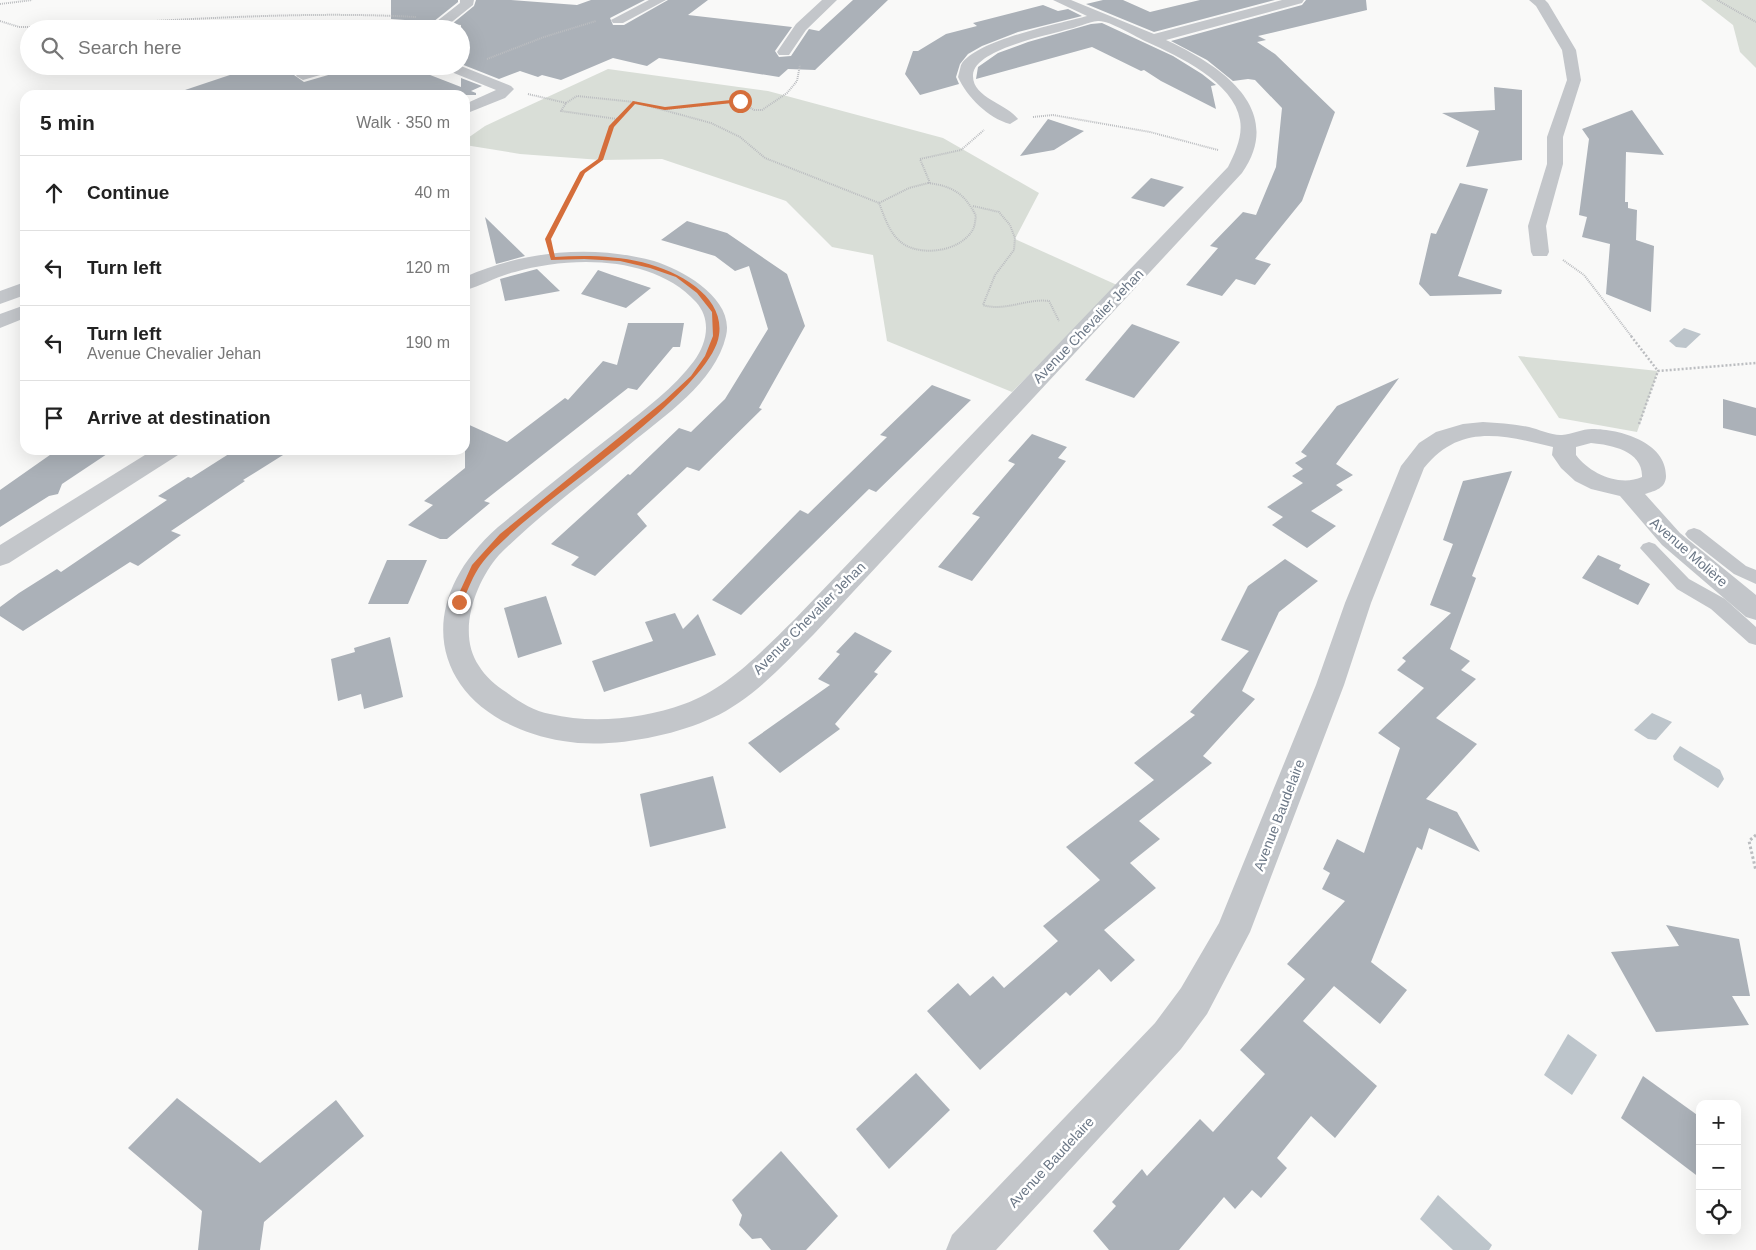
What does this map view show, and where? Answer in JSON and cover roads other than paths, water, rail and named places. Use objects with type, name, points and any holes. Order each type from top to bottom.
[{"type":"street","points":[[447,20],[466,4],[467,0]]},
{"type":"street","points":[[618,20],[659,0]]},
{"type":"street","points":[[784,52],[800,27],[830,0]]},
{"type":"street","name":"Avenue Chevalier Jehan","points":[[470,282],[500,270],[553,259],[584,257],[620,260],[652,266],[678,276],[699,292],[715,312],[716,336],[708,356],[693,377],[666,402],[503,536],[475,567],[459,602],[456,639],[465,670],[494,702],[538,725],[595,731],[661,723],[711,705],[758,672],[804,627],[1236,169],[1248,143],[1248,119],[1241,101],[1227,84],[1208,69],[1152,39],[1060,0]]},
{"type":"street","points":[[1152,39],[1297,0]]},
{"type":"street","points":[[1528,3],[1541,3],[1570,50],[1574,80],[1555,137],[1555,164],[1537,226],[1540,252]]},
{"type":"street","points":[[1010,119],[990,108],[967,82],[965,71],[970,61],[996,45],[1098,17]]},
{"type":"street","points":[[1546,36],[1564,43]]},
{"type":"street","points":[[470,74],[506,89],[500,95],[470,108]]},
{"type":"street","points":[[0,298],[20,290]]},
{"type":"street","points":[[0,322],[20,313]]},
{"type":"street","name":"Avenue Baudelaire","points":[[967,1250],[1168,1036],[1194,1001],[1223,953],[1330,685],[1358,603],[1413,466],[1420,454],[1450,435],[1489,428],[1518,431],[1565,443]]},
{"type":"street","points":[[1585,434],[1612,437],[1626,442],[1650,458],[1656,473],[1654,481],[1646,486],[1628,489],[1608,486],[1581,475],[1564,455],[1565,443],[1572,438],[1585,434]]},
{"type":"street","points":[[0,558],[162,455]]},
{"type":"street","name":"Avenue Molière","points":[[1628,489],[1656,526],[1756,610]]},
{"type":"lane","points":[[1694,534],[1740,570],[1756,579]]},
{"type":"lane","points":[[1649,548],[1683,584],[1718,604],[1756,638]]},
{"type":"lane","points":[[1700,593],[1756,579]]}]
